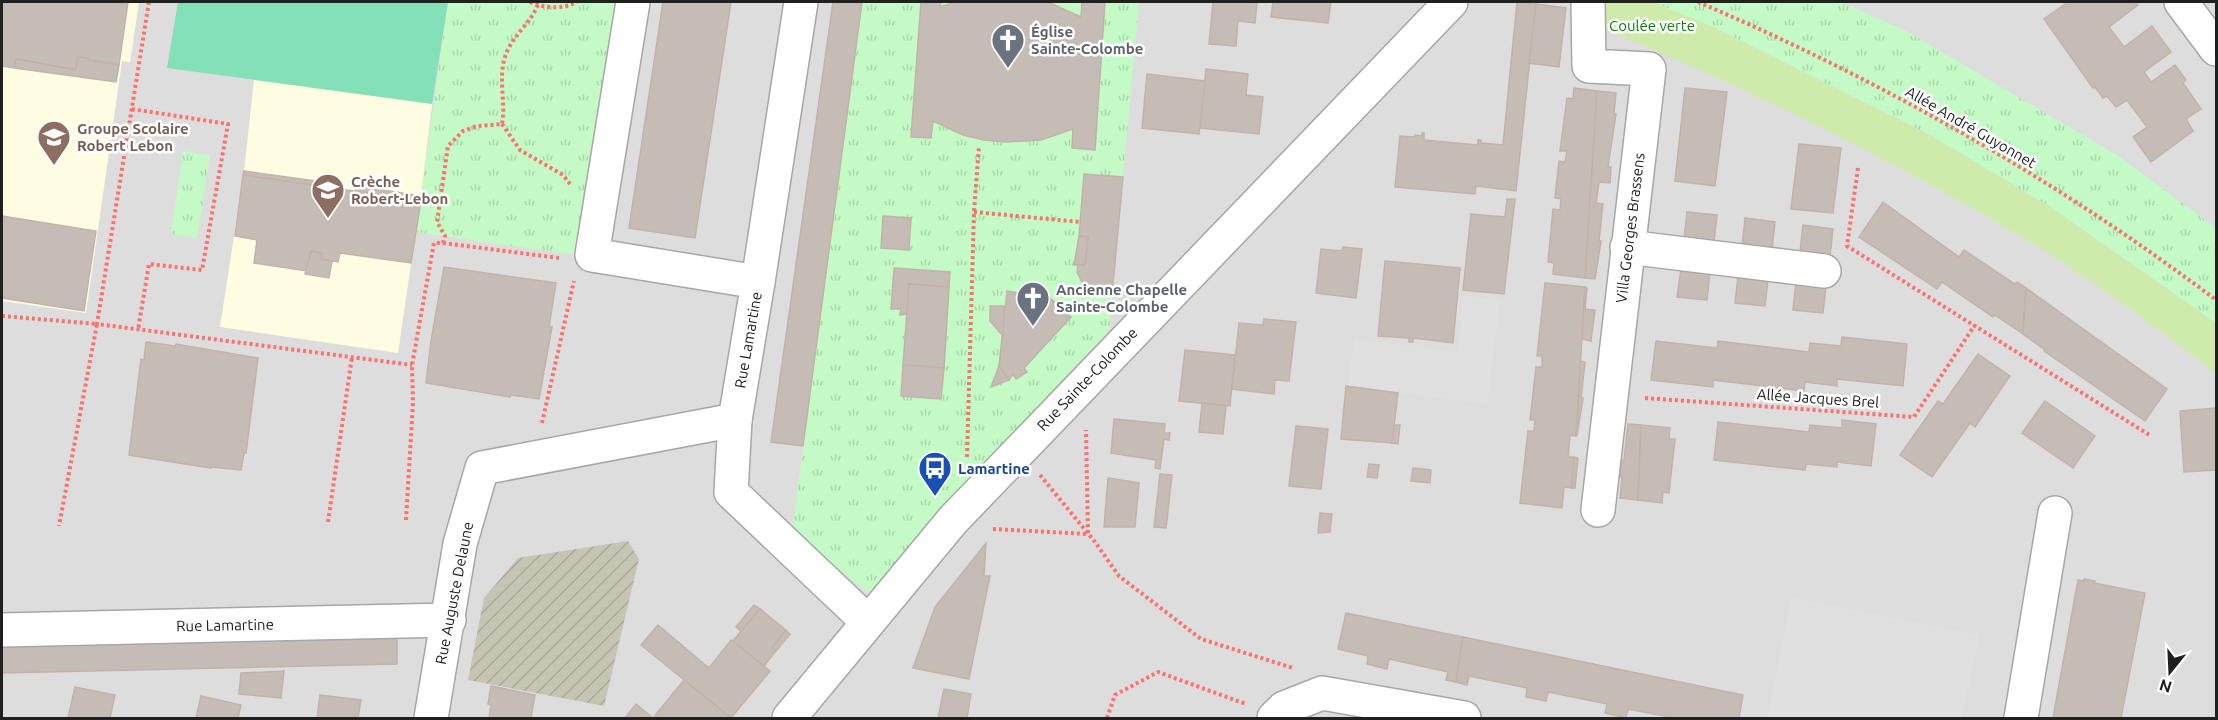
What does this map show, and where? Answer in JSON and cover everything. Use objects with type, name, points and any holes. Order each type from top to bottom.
[{"type":"street","points":[[633,2],[600,203],[585,258],[758,282]]},
{"type":"street","name":"Rue Lamartine","points":[[801,2],[735,420],[731,492],[868,622]]},
{"type":"street","name":"Rue Sainte-Colombe","points":[[789,718],[947,527],[1017,451],[1451,2]]},
{"type":"street","name":"Villa Georges Brassens","points":[[1588,2],[1588,66],[1648,69],[1598,510]]},
{"type":"street","points":[[2181,2],[2217,49]]},
{"type":"street","points":[[1628,248],[1824,272]]},
{"type":"street","points":[[542,457],[735,420]]},
{"type":"street","name":"Rue Auguste Delaune","points":[[431,718],[460,544],[482,468],[542,457]]},
{"type":"street","points":[[2021,718],[2055,513]]},
{"type":"street","name":"Rue Lamartine","points":[[2,630],[449,620]]},
{"type":"street","points":[[1276,717],[1284,708],[1322,693],[1464,718]]},
{"type":"path","points":[[59,526],[97,324],[149,2]]},
{"type":"path","points":[[530,2],[556,7],[577,2]]},
{"type":"path","name":"Allée André Guyonnet","points":[[1698,2],[1842,68],[2011,162],[2179,271],[2217,300]]},
{"type":"path","points":[[538,5],[510,45],[504,59],[502,124],[520,150],[563,175],[582,197],[600,203]]},
{"type":"path","points":[[132,109],[228,124],[202,270],[149,264],[138,330]]},
{"type":"path","points":[[443,243],[445,236],[437,222],[448,146],[463,131],[477,126],[502,124]]},
{"type":"path","points":[[975,456],[967,463],[974,212],[979,146]]},
{"type":"path","points":[[1858,168],[1847,246],[2151,436]]},
{"type":"path","points":[[974,212],[1080,222]]},
{"type":"path","points":[[406,520],[413,403],[412,365],[434,243],[585,258],[542,424],[542,457]]},
{"type":"path","points":[[2,316],[97,324],[412,365]]},
{"type":"path","name":"Allée Jacques Brel","points":[[1610,395],[1914,417],[1975,325]]},
{"type":"path","points":[[328,522],[352,357]]},
{"type":"path","points":[[1085,381],[1088,534]]},
{"type":"path","points":[[1017,451],[1036,470],[1119,576],[1201,639],[1292,666],[1322,693]]},
{"type":"path","points":[[947,527],[1088,534]]},
{"type":"path","points":[[1107,718],[1115,695],[1158,672],[1276,717]]},
{"type":"shaded area","points":[[2,2],[2216,2],[2216,718],[2,718]]},
{"type":"shaded area","name":"Groupe Scolaire Robert Lebon","points":[[2,2],[139,2],[130,62],[122,61],[86,313],[2,301]]},
{"type":"shaded area","name":"Crèche Robert-Lebon","points":[[254,80],[432,104],[398,353],[220,327],[244,171]]},
{"type":"shaded area","points":[[1464,296],[1500,301],[1487,404],[1348,386],[1354,339],[1457,352]]},
{"type":"shaded area","points":[[628,541],[639,559],[604,706],[468,680],[484,598],[518,558]]},
{"type":"shaded area","points":[[1791,598],[1979,635],[1962,718],[1767,718]]},
{"type":"green space","points":[[178,2],[448,2],[432,104],[167,68]]},
{"type":"green space","points":[[448,2],[619,2],[584,256],[416,232]]},
{"type":"green space","points":[[862,2],[1139,2],[1109,330],[1007,440],[872,596],[792,533]]},
{"type":"green space","name":"Coulée verte","points":[[1602,2],[1653,2],[1715,28],[1932,136],[2053,209],[2216,323],[2216,373],[2075,270],[1944,192],[1774,105],[1600,27]]},
{"type":"green space","points":[[1653,2],[1841,2],[1908,32],[2120,157],[2216,228],[2216,323],[2053,209],[1932,136],[1715,28]]},
{"type":"green space","points":[[183,151],[210,155],[197,238],[171,234]]},
{"type":"building","points":[[2,2],[128,2],[119,65],[78,57],[76,70],[16,59],[15,68],[2,66]]},
{"type":"building","points":[[663,2],[731,2],[695,238],[629,228]]},
{"type":"building","points":[[833,2],[862,2],[803,446],[771,442]]},
{"type":"building","name":"Église Sainte-Colombe","points":[[921,2],[941,2],[940,7],[956,2],[1048,2],[1081,17],[1082,2],[1105,2],[1095,150],[1072,148],[1073,129],[1041,140],[1006,142],[963,135],[933,121],[931,138],[911,137]]},
{"type":"building","points":[[1213,2],[1257,2],[1255,23],[1238,21],[1236,46],[1209,44]]},
{"type":"building","points":[[1273,2],[1331,2],[1328,23],[1271,17]]},
{"type":"building","points":[[1517,2],[1536,2],[1516,191],[1476,186],[1475,194],[1395,187],[1400,136],[1415,137],[1415,135],[1422,136],[1424,133],[1424,140],[1478,145],[1478,140],[1481,140],[1481,143],[1503,145]]},
{"type":"building","points":[[2068,2],[2135,2],[2138,5],[2109,27],[2124,47],[2152,26],[2171,52],[2144,72],[2151,82],[2175,65],[2186,80],[2183,83],[2201,109],[2186,119],[2193,131],[2151,162],[2133,137],[2147,127],[2127,100],[2116,107],[2107,96],[2103,98],[2095,87],[2093,88],[2044,19]]},
{"type":"building","points":[[1536,4],[1566,8],[1559,67],[1529,63]]},
{"type":"building","points":[[78,57],[119,65],[116,82],[15,68],[16,59],[76,70]]},
{"type":"building","points":[[1206,69],[1248,74],[1246,95],[1263,97],[1259,134],[1200,128]]},
{"type":"building","points":[[1147,74],[1205,81],[1199,134],[1142,128]]},
{"type":"building","points":[[1574,88],[1597,91],[1585,278],[1553,274],[1554,263],[1548,262],[1553,209],[1560,210],[1561,199],[1555,198],[1559,161],[1565,162],[1567,151],[1560,151],[1567,98],[1573,99]]},
{"type":"building","points":[[1685,88],[1727,92],[1715,186],[1675,181]]},
{"type":"building","points":[[1597,91],[1616,93],[1614,113],[1616,114],[1608,167],[1611,167],[1610,183],[1599,182],[1596,203],[1603,204],[1599,241],[1601,241],[1595,279],[1585,278]]},
{"type":"building","points":[[1799,144],[1841,148],[1833,213],[1791,209]]},
{"type":"building","points":[[244,171],[315,181],[314,185],[243,175]]},
{"type":"building","points":[[1084,174],[1123,177],[1112,295],[1087,292],[1077,272],[1078,265],[1085,265],[1088,237],[1079,236]]},
{"type":"building","name":"Crèche Robert-Lebon","points":[[243,175],[421,201],[411,263],[340,253],[338,262],[321,259],[322,253],[311,251],[307,271],[254,263],[257,240],[235,236]]},
{"type":"building","points":[[356,186],[421,196],[421,201],[355,191]]},
{"type":"building","points":[[1507,199],[1515,199],[1504,294],[1463,290],[1471,214],[1505,217]]},
{"type":"building","points":[[1883,202],[1959,257],[1964,250],[2015,284],[2017,282],[2026,288],[2023,334],[1995,315],[1993,317],[1942,282],[1937,289],[1859,237]]},
{"type":"building","points":[[1687,212],[1717,215],[1714,242],[1684,239]]},
{"type":"building","points":[[2,216],[96,231],[84,311],[2,298]]},
{"type":"building","points":[[883,216],[911,218],[909,250],[881,248]]},
{"type":"building","points":[[1745,218],[1775,222],[1772,249],[1742,246]]},
{"type":"building","points":[[1803,225],[1833,229],[1830,256],[1800,252]]},
{"type":"building","points":[[1079,236],[1088,237],[1085,265],[1074,265]]},
{"type":"building","points":[[1343,247],[1362,249],[1356,298],[1316,293],[1321,249],[1342,251]]},
{"type":"building","points":[[311,251],[322,253],[321,259],[332,261],[329,278],[305,274]]},
{"type":"building","points":[[1385,261],[1460,268],[1453,343],[1413,338],[1413,342],[1409,342],[1409,338],[1378,336]]},
{"type":"building","points":[[444,267],[556,283],[549,327],[552,327],[539,399],[511,395],[510,397],[426,383]]},
{"type":"building","points":[[894,268],[950,272],[949,287],[909,284],[907,314],[900,315],[901,309],[891,309]]},
{"type":"building","points":[[1681,269],[1710,272],[1707,300],[1677,297]]},
{"type":"building","points":[[1738,276],[1768,279],[1765,306],[1735,303]]},
{"type":"building","points":[[1796,282],[1826,286],[1823,313],[1793,310]]},
{"type":"building","points":[[1545,283],[1585,287],[1576,436],[1570,435],[1568,457],[1574,457],[1572,488],[1564,487],[1562,508],[1520,503],[1528,431],[1534,431],[1535,420],[1530,420],[1536,367],[1542,367],[1542,356],[1537,356]]},
{"type":"building","points":[[909,284],[949,287],[944,368],[903,365]]},
{"type":"building","points":[[1585,287],[1587,288],[1585,309],[1595,310],[1591,341],[1582,339]]},
{"type":"building","points":[[2026,288],[2167,389],[2145,421],[2023,334]]},
{"type":"building","name":"Ancienne Chapelle Sainte-Colombe","points":[[1007,291],[1050,298],[1071,317],[1024,368],[1027,372],[1016,379],[1013,374],[1009,380],[999,366]]},
{"type":"building","points":[[990,306],[1004,306],[1003,336],[990,321]]},
{"type":"building","points":[[1264,319],[1296,322],[1289,381],[1275,380],[1274,394],[1232,389],[1239,323],[1263,325]]},
{"type":"building","points":[[1842,337],[1907,344],[1903,386],[1837,379],[1837,386],[1805,382],[1804,391],[1713,380],[1713,387],[1651,380],[1656,341],[1717,348],[1718,341],[1809,352],[1810,343],[1841,346]]},
{"type":"building","points":[[146,342],[175,346],[176,344],[258,358],[246,453],[244,453],[241,470],[211,468],[129,455],[141,359],[144,360]]},
{"type":"building","points":[[1185,350],[1235,355],[1230,406],[1179,401]]},
{"type":"building","points":[[1978,354],[2010,376],[1975,427],[1970,423],[1932,477],[1900,455],[1938,401],[1943,404]]},
{"type":"building","points":[[1580,361],[1585,362],[1581,398],[1583,398],[1577,436]]},
{"type":"building","points":[[903,365],[944,368],[941,399],[901,396]]},
{"type":"building","points":[[999,366],[1009,380],[991,387]]},
{"type":"building","points":[[1346,386],[1398,393],[1392,443],[1341,439]]},
{"type":"building","points":[[2045,401],[2095,436],[2073,468],[2022,433]]},
{"type":"building","points":[[1202,403],[1226,406],[1223,434],[1199,432]]},
{"type":"building","points":[[2216,408],[2216,470],[2184,472],[2180,411]]},
{"type":"building","points":[[1114,419],[1165,424],[1164,433],[1170,433],[1169,440],[1164,439],[1160,469],[1155,468],[1156,460],[1111,453]]},
{"type":"building","points":[[1842,420],[1876,424],[1871,466],[1837,462],[1837,467],[1806,464],[1805,470],[1714,460],[1718,422],[1809,432],[1810,425],[1842,428]]},
{"type":"building","points":[[1628,424],[1641,425],[1638,500],[1620,498],[1622,477],[1620,477]]},
{"type":"building","points":[[1394,425],[1400,425],[1398,444],[1392,443]]},
{"type":"building","points":[[1641,425],[1670,428],[1669,439],[1675,439],[1669,493],[1663,492],[1662,503],[1638,500]]},
{"type":"building","points":[[1296,426],[1328,429],[1321,489],[1289,486]]},
{"type":"building","points":[[1574,457],[1578,458],[1575,488],[1572,488]]},
{"type":"building","points":[[1369,464],[1379,465],[1377,478],[1367,477]]},
{"type":"building","points":[[1413,468],[1431,470],[1430,483],[1411,481]]},
{"type":"building","points":[[1160,474],[1172,475],[1166,528],[1154,527]]},
{"type":"building","points":[[1108,478],[1139,483],[1135,527],[1104,527]]},
{"type":"building","points":[[1320,513],[1332,514],[1330,532],[1318,533]]},
{"type":"building","points":[[986,543],[984,576],[990,576],[969,679],[913,668],[935,607]]},
{"type":"building","points":[[2084,579],[2145,593],[2121,718],[2053,718],[2078,580],[2083,581]]},
{"type":"building","points":[[754,605],[760,609],[742,632],[736,627]]},
{"type":"building","points":[[760,609],[786,630],[772,648],[776,651],[764,666],[733,641]]},
{"type":"building","points":[[1346,613],[1463,637],[1456,682],[1446,680],[1448,672],[1389,659],[1387,669],[1367,664],[1368,656],[1338,649]]},
{"type":"building","points":[[658,625],[709,668],[731,640],[770,671],[731,718],[641,645]]},
{"type":"building","points":[[786,630],[790,634],[776,651],[772,648]]},
{"type":"building","points":[[1463,637],[1743,695],[1739,718],[1675,718],[1628,709],[1626,718],[1605,713],[1607,704],[1548,692],[1546,701],[1526,697],[1527,688],[1469,676],[1467,685],[1456,682]]},
{"type":"building","points":[[397,638],[397,664],[2,673],[2,641]]},
{"type":"building","points":[[284,671],[281,698],[239,694],[241,673]]},
{"type":"building","points":[[684,680],[731,718],[653,718]]},
{"type":"building","points":[[491,686],[535,695],[531,718],[489,718],[491,705],[488,704]]},
{"type":"building","points":[[75,687],[115,695],[110,718],[68,718]]},
{"type":"building","points":[[944,689],[971,694],[967,718],[938,718]]},
{"type":"building","points":[[320,695],[361,700],[358,718],[317,718]]},
{"type":"building","points":[[201,696],[241,705],[238,718],[196,718]]},
{"type":"building","points":[[636,704],[653,718],[625,718]]},
{"type":"place","name":"Église Sainte-Colombe","points":[[1008,69]]},
{"type":"place","name":"Groupe Scolaire Robert Lebon","points":[[54,166]]},
{"type":"place","name":"Crèche Robert-Lebon","points":[[328,219]]},
{"type":"place","name":"Ancienne Chapelle Sainte-Colombe","points":[[1033,327]]},
{"type":"place","name":"Lamartine","points":[[935,497]]}]
